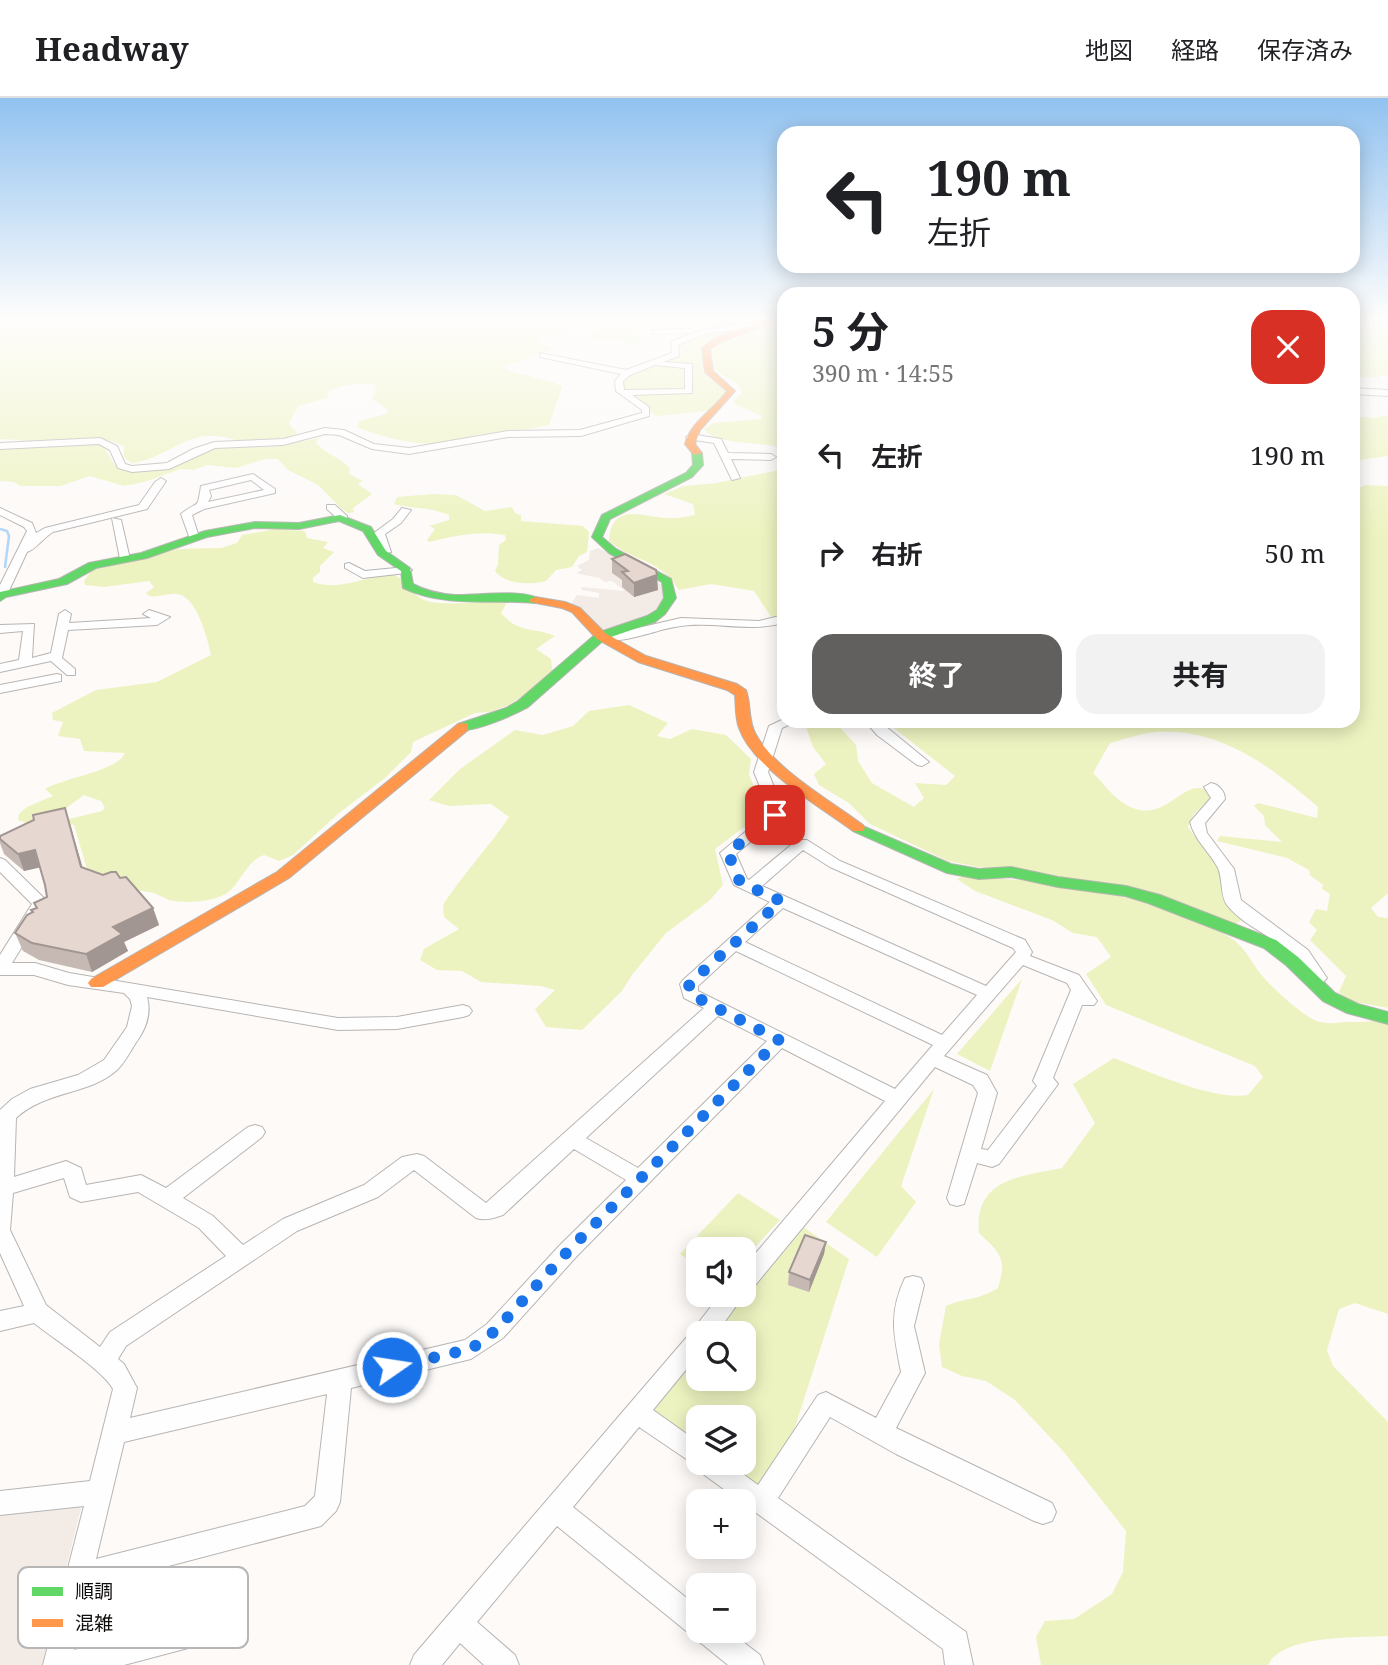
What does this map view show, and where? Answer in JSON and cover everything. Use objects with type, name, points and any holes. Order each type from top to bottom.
[{"type":"street","points":[[622,393],[652,392]]},
{"type":"street","points":[[97,983],[283,875],[459,728],[511,711],[565,670],[601,636],[651,619],[661,612],[670,598],[667,581],[660,574],[608,550],[597,537],[606,517],[694,471],[699,460],[690,444],[691,437],[731,392]]},
{"type":"street","points":[[0,446],[100,441],[114,448],[121,466],[132,469],[169,466],[196,451],[214,445],[283,442],[325,431],[341,432],[372,446],[409,451],[509,434],[581,433],[646,414],[646,409],[622,393]]},
{"type":"street","points":[[691,437],[718,441],[736,478]]},
{"type":"street","points":[[725,456],[771,457]]},
{"type":"street","points":[[194,537],[187,514],[201,507],[276,493],[251,477],[203,489],[206,496],[201,507]]},
{"type":"street","points":[[23,550],[49,530],[143,507],[147,504],[153,488],[161,481]]},
{"type":"street","points":[[227,502],[238,512]]},
{"type":"street","points":[[385,556],[379,533],[401,518],[406,510]]},
{"type":"street","points":[[0,511],[31,528],[31,535],[23,550],[6,570],[1,596],[63,582],[93,565],[143,556],[194,537],[247,526],[299,526],[337,513],[368,529],[376,546],[385,556],[405,570],[407,586],[414,590],[443,599],[512,596],[565,605],[576,610],[601,636],[658,665],[722,682],[741,693],[746,730],[756,748],[764,757],[863,832],[947,868],[979,874],[1012,872],[1058,882],[1126,891],[1154,899],[1270,944],[1289,954],[1321,992],[1333,1001],[1388,1018]]},
{"type":"street","points":[[116,520],[125,559]]},
{"type":"street","points":[[349,566],[357,577],[405,570]]},
{"type":"street","points":[[0,668],[55,658],[60,654],[64,621],[157,621],[164,617],[149,614]]},
{"type":"street","points":[[601,636],[612,638],[678,622],[777,621]]},
{"type":"street","points":[[0,629],[30,627],[25,663]]},
{"type":"street","points":[[55,658],[71,672]]},
{"type":"street","points":[[0,689],[57,678]]},
{"type":"street","points":[[777,726],[761,772],[776,809],[775,815],[728,853],[740,882],[989,994]]},
{"type":"street","points":[[878,728],[922,762]]},
{"type":"street","points":[[1211,787],[1218,799],[1197,822],[1200,833],[1226,869],[1233,902],[1297,948],[1314,968],[1318,978],[1314,981]]},
{"type":"street","points":[[751,887],[802,843],[835,864],[1019,944],[1024,952],[756,1268]]},
{"type":"street","points":[[0,863],[41,903],[0,969]]},
{"type":"street","points":[[781,901],[689,984],[690,994],[897,1099]]},
{"type":"street","points":[[735,944],[940,1051],[980,1080],[988,1093],[957,1198]]},
{"type":"street","points":[[971,1154],[992,1159],[1049,1084],[1042,1081],[1084,995],[1073,979],[1020,958]]},
{"type":"street","points":[[0,969],[35,969],[68,979],[338,1024],[397,1023],[463,1012]]},
{"type":"street","points":[[82,1567],[125,1388],[120,1376],[38,1312],[6,1260],[0,1230],[4,1188],[4,1128],[7,1115],[37,1094],[84,1080],[111,1065],[136,1028],[141,1006],[138,996],[129,988]]},
{"type":"street","points":[[103,1363],[118,1339],[241,1257],[290,1225],[371,1191],[409,1163],[417,1161],[484,1212],[496,1209],[716,1007]]},
{"type":"street","points":[[114,1433],[471,1349],[495,1331],[568,1251],[779,1040]]},
{"type":"street","points":[[168,1198],[254,1132]]},
{"type":"street","points":[[572,1139],[640,1179]]},
{"type":"street","points":[[4,1188],[66,1169],[74,1174],[77,1191],[81,1194],[135,1182],[168,1198],[206,1222],[241,1257]]},
{"type":"street","points":[[881,1433],[913,1373],[903,1326],[913,1285]]},
{"type":"street","points":[[712,1321],[723,1307]]},
{"type":"street","points":[[0,1321],[38,1312]]},
{"type":"street","points":[[424,1665],[686,1354]]},
{"type":"street","points":[[115,1567],[312,1517],[327,1502],[340,1378]]},
{"type":"street","points":[[759,1500],[764,1499],[777,1475],[826,1403],[881,1433],[1043,1512]]},
{"type":"street","points":[[638,1413],[686,1447]]},
{"type":"street","points":[[725,1475],[956,1642],[959,1665]]},
{"type":"street","points":[[0,1503],[99,1492]]},
{"type":"street","points":[[557,1510],[686,1614]]},
{"type":"street","points":[[460,1625],[505,1665]]},
{"type":"street","points":[[722,1643],[750,1665]]},
{"type":"street","points":[[57,1665],[61,1648]]},
{"type":"street","points":[[70,1665],[137,1648]]},
{"type":"shaded area","points":[[598,548],[635,565],[665,588],[662,610],[603,633],[571,604],[577,595],[599,598],[599,593],[582,590],[581,587],[625,591],[612,581],[605,582],[576,573],[582,570],[577,566],[589,560],[590,551]]},
{"type":"shaded area","points":[[80,1500],[81,1508],[66,1567],[18,1567],[18,1648],[46,1648],[42,1665],[0,1665],[0,1508]]},
{"type":"green space","points":[[0,392],[329,392],[328,398],[298,406],[289,424],[297,433],[284,439],[253,443],[207,436],[131,463],[124,457],[124,446],[104,440],[44,442],[0,439]]},
{"type":"green space","points":[[374,392],[560,392],[549,425],[441,443],[398,440],[357,427],[359,421],[386,414],[388,410],[372,399]]},
{"type":"green space","points":[[624,392],[727,392],[717,410],[656,416]]},
{"type":"green space","points":[[742,392],[777,392],[777,447],[730,441],[711,435],[704,429],[713,423],[761,419],[761,416],[733,403]]},
{"type":"green space","points":[[1388,415],[1388,456],[1360,460],[1360,417]]},
{"type":"green space","points":[[319,438],[316,442],[320,447],[342,461],[350,469],[349,474],[363,481],[358,484],[372,494],[353,508],[354,512],[348,513],[342,509],[318,485],[288,470],[278,459],[265,459],[236,468],[208,465],[193,470],[181,469],[124,486],[90,476],[60,486],[20,486],[14,482],[0,481],[0,448],[42,448],[98,443],[120,470],[144,471],[215,448],[272,447]]},
{"type":"green space","points":[[777,470],[777,626],[754,591],[711,584],[679,590],[663,572],[609,541],[611,529],[621,516],[637,514],[673,518],[695,515],[693,504],[664,494],[683,486],[716,483]]},
{"type":"green space","points":[[1365,485],[1388,486],[1388,893],[1371,908],[1378,917],[1388,918],[1388,1008],[1345,1000],[1339,992],[1346,976],[1310,940],[1317,930],[1309,922],[1316,909],[1327,911],[1330,894],[1322,889],[1323,885],[1310,875],[1309,870],[1287,858],[1217,841],[1220,836],[1282,842],[1265,825],[1264,816],[1254,806],[1258,803],[1317,818],[1318,807],[1264,765],[1224,743],[1181,732],[1139,735],[1110,743],[1093,773],[1112,794],[1139,810],[1152,810],[1163,806],[1191,789],[1200,788],[1210,792],[1211,798],[1193,815],[1188,827],[1217,867],[1223,885],[1222,896],[1242,920],[1233,926],[1183,907],[948,861],[870,824],[849,803],[819,785],[814,774],[826,764],[813,747],[806,728],[840,728],[856,745],[858,761],[872,783],[914,807],[924,798],[915,783],[946,785],[955,776],[894,728],[1360,728],[1360,488]]},
{"type":"green space","points":[[456,495],[485,511],[512,507],[515,513],[521,515],[521,521],[583,526],[589,532],[587,552],[579,556],[572,567],[556,570],[546,581],[525,583],[505,579],[495,571],[499,545],[506,540],[505,535],[476,533],[429,542],[427,540],[435,529],[429,526],[449,520],[449,515],[394,504],[397,497]]},
{"type":"green space","points":[[276,529],[305,531],[307,538],[328,542],[323,548],[334,552],[320,566],[320,572],[313,578],[313,582],[333,585],[394,575],[424,600],[431,602],[503,601],[506,604],[501,613],[508,620],[527,629],[555,636],[536,649],[551,659],[553,677],[509,705],[490,712],[475,713],[413,742],[411,752],[385,778],[339,813],[293,855],[279,861],[264,855],[258,858],[232,888],[221,896],[191,902],[176,901],[154,893],[96,881],[86,866],[74,825],[61,821],[102,811],[105,808],[101,801],[84,795],[58,814],[32,825],[18,820],[19,814],[27,807],[53,796],[45,789],[112,765],[125,753],[84,751],[80,739],[58,736],[63,722],[53,720],[52,713],[96,690],[157,682],[211,655],[200,619],[184,596],[149,596],[146,593],[154,587],[149,581],[104,587],[85,585],[84,581],[92,570],[179,549],[221,548],[237,543],[242,535]]},
{"type":"green space","points":[[629,705],[668,723],[657,736],[670,739],[692,729],[726,735],[751,759],[749,775],[762,805],[756,818],[715,849],[723,885],[709,901],[666,933],[622,991],[582,1030],[546,1027],[535,1009],[555,990],[541,986],[481,982],[462,971],[437,970],[420,960],[424,949],[459,929],[444,917],[443,905],[509,817],[491,804],[449,806],[429,800],[460,769],[515,730],[543,735],[573,726],[589,711]]},
{"type":"green space","points":[[961,877],[1063,885],[1129,898],[1161,908],[1236,941],[1271,985],[1313,1020],[1327,1023],[1363,1022],[1388,1016],[1388,1314],[1355,1303],[1339,1309],[1327,1350],[1333,1366],[1388,1422],[1388,1636],[1305,1643],[1276,1655],[1268,1665],[1041,1665],[1036,1637],[1045,1621],[1074,1619],[1112,1594],[1123,1572],[1126,1531],[1063,1451],[1015,1400],[986,1381],[962,1376],[942,1367],[939,1344],[946,1306],[991,1292],[998,1288],[1001,1278],[1000,1257],[979,1233],[979,1215],[984,1201],[1003,1183],[1062,1168],[1095,1123],[1073,1084],[1114,1058],[1181,1084],[1217,1094],[1248,1095],[1263,1077],[1255,1066],[1106,1005],[1086,974],[1111,957],[1097,937],[1073,933],[1052,920],[975,891],[957,879]]},
{"type":"green space","points":[[1022,979],[990,1071],[957,1054]]},
{"type":"green space","points":[[934,1089],[901,1186],[916,1202],[877,1257],[826,1222]]},
{"type":"green space","points":[[738,1193],[780,1220],[756,1246],[756,1237],[696,1237]]},
{"type":"green space","points":[[799,1224],[849,1259],[788,1449],[761,1496],[756,1489],[752,1489],[734,1475],[756,1475],[756,1405],[686,1405],[686,1439],[648,1410],[686,1364],[686,1391],[756,1391],[756,1321],[721,1321],[732,1307],[756,1307],[756,1277]]},
{"type":"green space","points":[[686,1248],[686,1258],[680,1254]]},
{"type":"building","points":[[625,554],[656,570],[657,575],[634,583],[622,572],[628,571],[612,559]]},
{"type":"building","points":[[65,808],[81,867],[103,875],[116,872],[120,878],[126,877],[153,908],[113,927],[122,934],[86,954],[32,943],[15,933],[27,915],[33,912],[31,910],[37,908],[34,903],[47,897],[35,850],[18,854],[0,839],[0,836],[34,820],[33,815]]},
{"type":"building","points":[[805,1235],[826,1242],[810,1280],[789,1272]]},
{"type":"waterway","points":[[0,529],[7,531],[9,536],[5,567]]},
{"type":"traffic: fast","points":[[463,727],[511,711],[523,704],[601,636],[651,619],[661,612],[670,598],[667,581],[612,551],[597,537],[606,517],[689,475],[698,465],[697,453]]},
{"type":"traffic: fast","points":[[0,598],[1,595],[63,582],[93,565],[143,556],[205,534],[255,525],[299,526],[340,518],[367,529],[382,553],[406,570],[407,586],[422,593],[454,599],[535,600]]},
{"type":"traffic: fast","points":[[858,828],[947,868],[979,874],[1011,872],[1058,882],[1126,891],[1154,899],[1270,944],[1329,997],[1353,1009],[1388,1018]]},
{"type":"traffic: slow","points":[[697,453],[690,444],[692,436],[730,392]]},
{"type":"traffic: slow","points":[[535,600],[565,605],[576,610],[601,636],[642,659],[732,687],[741,693],[745,727],[754,743],[780,769],[858,828]]},
{"type":"traffic: slow","points":[[97,983],[283,875],[463,727]]},
{"type":"route","points":[[392,1367],[471,1349],[495,1331],[568,1251],[779,1040],[690,994],[689,984],[781,901],[740,882],[728,853],[775,815]]}]
